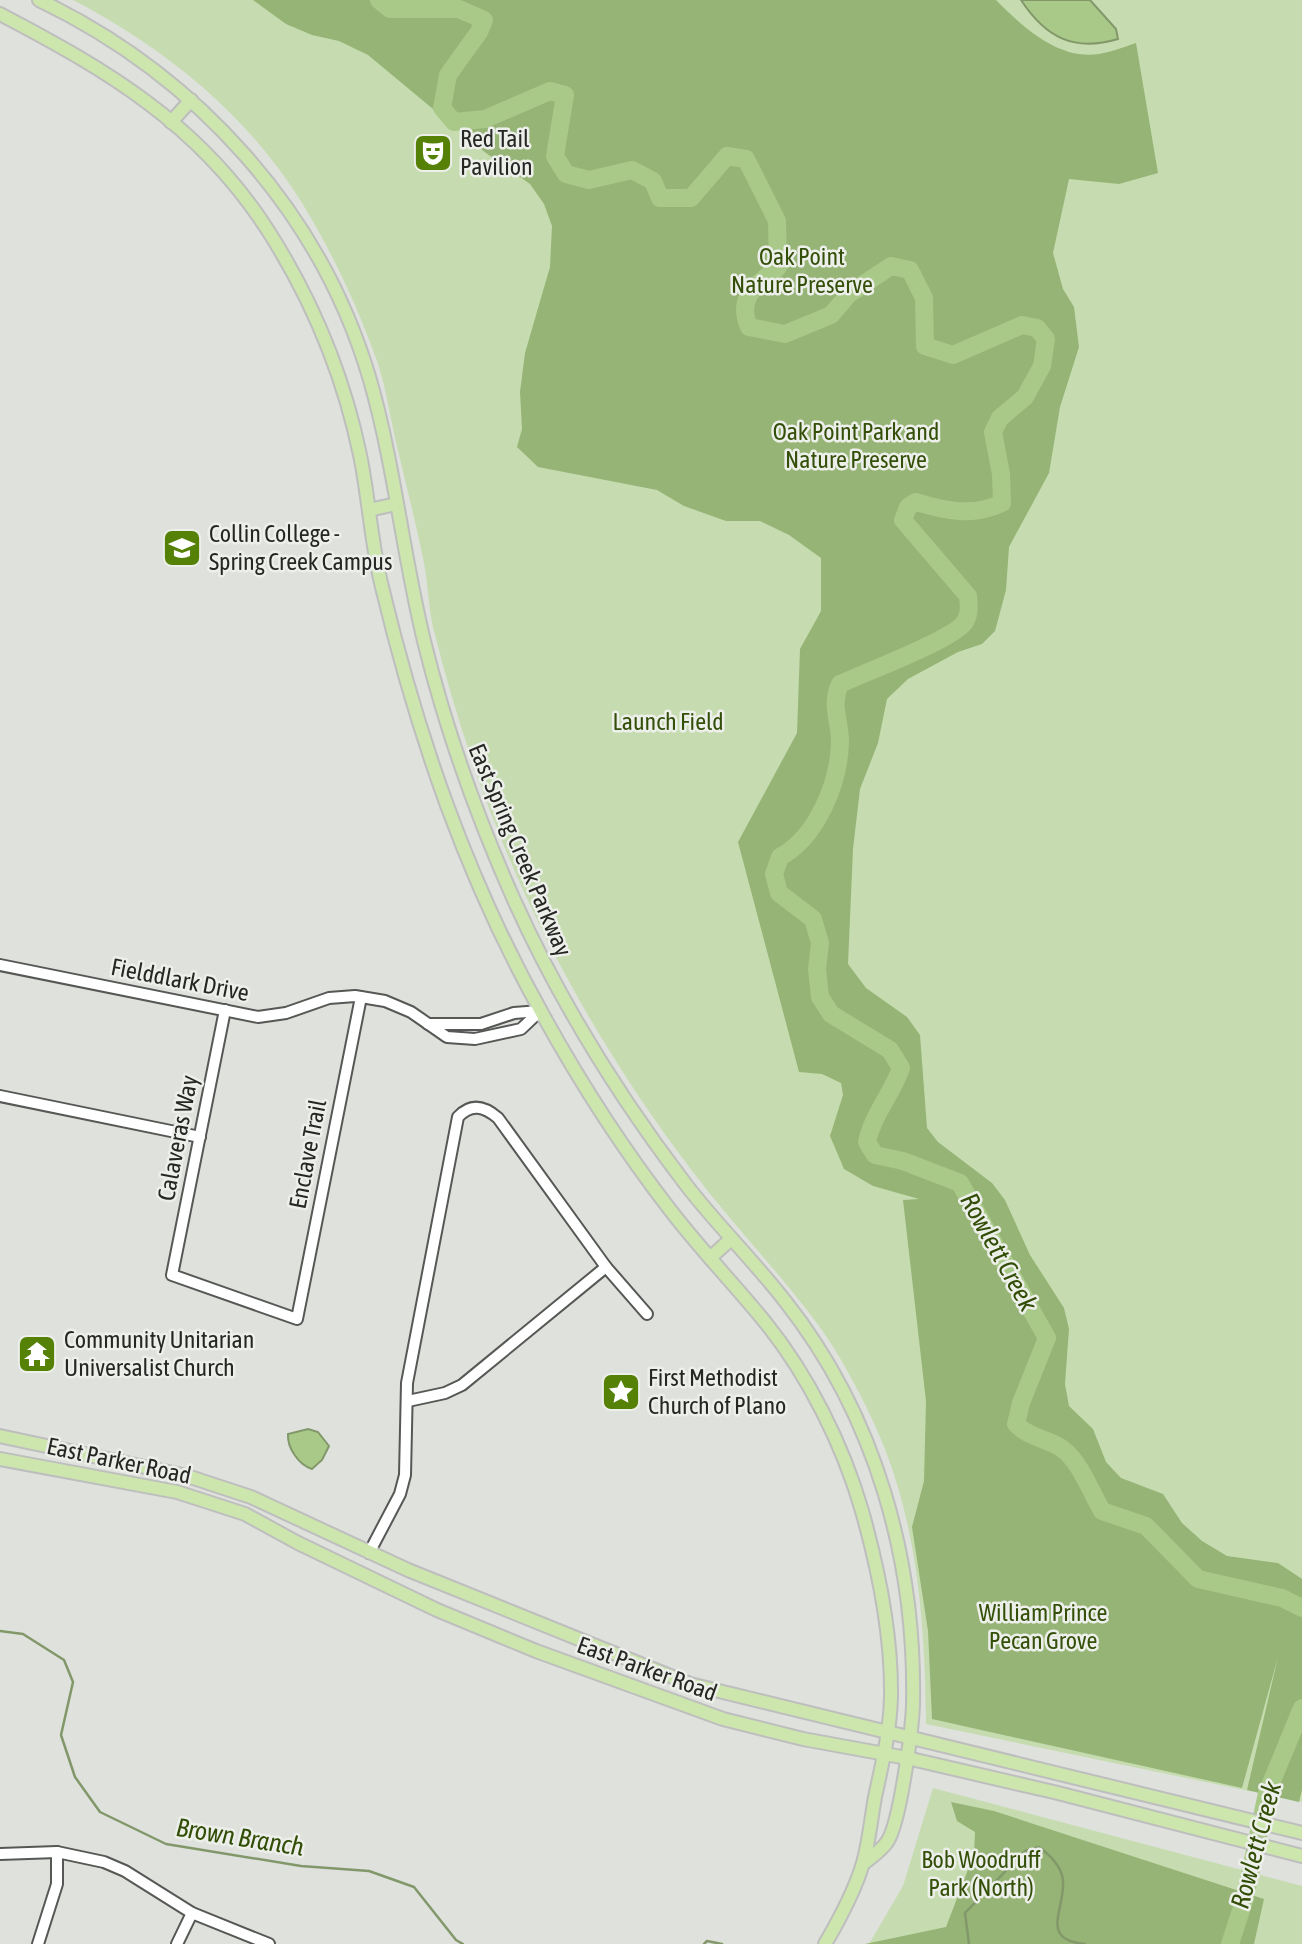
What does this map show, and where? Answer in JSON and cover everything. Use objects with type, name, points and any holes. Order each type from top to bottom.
[{"type":"main road","name":"East Spring Creek Parkway","points":[[39,0],[121,45],[191,100],[231,138],[263,176],[310,242],[331,280],[368,373],[425,646],[461,774],[514,900],[562,998],[591,1048],[656,1144],[731,1239],[784,1300],[833,1374],[857,1420],[886,1494],[904,1563],[914,1660],[912,1737],[889,1841],[863,1865]]},
{"type":"main road","name":"East Spring Creek Parkway","points":[[0,14],[87,59],[130,88],[199,146],[256,214],[315,311],[333,358],[360,453],[379,578],[433,771],[468,863],[540,1011],[612,1130],[671,1211],[769,1328],[812,1394],[844,1460],[861,1508],[884,1604],[891,1700],[884,1754],[863,1865]]},
{"type":"main road","points":[[171,122],[191,100]]},
{"type":"main road","points":[[369,510],[397,504]]},
{"type":"main road","points":[[540,1011],[562,998]]},
{"type":"main road","points":[[710,1258],[731,1239]]},
{"type":"main road","name":"East Parker Road","points":[[0,1436],[195,1479],[251,1497],[369,1553],[603,1651],[701,1688],[1118,1786],[1302,1833]]},
{"type":"main road","points":[[100,1475],[102,1458]]},
{"type":"main road","name":"East Parker Road","points":[[0,1459],[100,1475],[190,1496],[245,1514],[437,1610],[593,1672],[723,1719],[803,1739],[907,1758],[1113,1806],[1302,1856]]},
{"type":"main road","points":[[190,1496],[195,1479]]},
{"type":"main road","points":[[245,1514],[251,1497]]},
{"type":"main road","points":[[360,1573],[369,1553]]},
{"type":"main road","points":[[593,1672],[603,1651]]},
{"type":"main road","points":[[825,1944],[863,1865]]},
{"type":"street","name":"Fielddlark Drive","points":[[0,965],[258,1017],[286,1013],[329,998],[385,1001],[447,1037],[475,1039],[522,1029],[540,1011]]},
{"type":"street","name":"Enclave Trail","points":[[172,1275],[297,1319],[361,998]]},
{"type":"street","name":"Calaveras Way","points":[[172,1275],[225,1010]]},
{"type":"street","name":"Fielddlark Drive","points":[[428,1024],[481,1024],[513,1013],[540,1011]]},
{"type":"street","points":[[0,1096],[200,1137]]},
{"type":"street","points":[[369,1553],[400,1494],[405,1475],[407,1383],[458,1118],[464,1110],[475,1107],[488,1109],[498,1118],[606,1267],[647,1314]]},
{"type":"street","points":[[408,1401],[445,1393],[462,1385],[606,1267]]},
{"type":"street","points":[[0,1854],[57,1852],[103,1862],[125,1871],[192,1913],[269,1944]]},
{"type":"street","points":[[38,1944],[58,1884],[57,1852]]},
{"type":"street","points":[[177,1944],[192,1913]]},
{"type":"green space","name":"Oak Point Park and Nature Preserve","points":[[73,0],[1302,0],[1302,1802],[926,1724],[922,1619],[913,1550],[906,1516],[885,1449],[855,1386],[819,1326],[708,1192],[662,1130],[604,1043],[530,904],[489,808],[458,718],[433,627],[423,558],[381,373],[344,281],[302,203],[256,140],[230,112],[140,39]]},
{"type":"green space","name":"Oak Point Nature Preserve","points":[[253,0],[996,0],[1030,31],[1069,52],[1099,54],[1136,43],[1158,173],[1119,184],[1069,179],[1053,253],[1063,289],[1074,307],[1079,347],[1060,407],[1049,473],[1009,547],[1006,590],[995,631],[982,644],[958,652],[908,679],[887,699],[878,743],[860,789],[853,849],[848,964],[866,988],[907,1017],[920,1035],[927,1128],[938,1142],[992,1183],[1005,1200],[1030,1255],[1064,1308],[1069,1329],[1065,1384],[1069,1406],[1093,1429],[1106,1462],[1121,1478],[1163,1494],[1182,1523],[1202,1541],[1227,1556],[1278,1563],[1302,1579],[1302,1790],[1299,1802],[1247,1790],[1278,1657],[1242,1788],[932,1719],[928,1631],[912,1527],[924,1481],[926,1401],[903,1200],[919,1199],[873,1186],[844,1169],[830,1136],[843,1095],[841,1083],[822,1074],[799,1072],[738,842],[797,733],[800,649],[821,611],[821,558],[789,535],[760,521],[726,521],[684,506],[657,490],[538,467],[517,447],[522,429],[520,392],[525,353],[550,267],[552,226],[544,204],[530,184],[486,153],[368,55],[339,41],[312,35],[286,24]]},
{"type":"green space","name":"Bob Woodruff Park (North)","points":[[933,1788],[1302,1886],[1302,1944],[869,1944],[903,1886]]},
{"type":"green space","name":"Bob Woodruff Park (North)","points":[[951,1802],[994,1811],[1264,1899],[1254,1944],[865,1944],[946,1927],[974,1854],[975,1832],[957,1821]]},
{"type":"shaded area","points":[[1021,0],[1090,0],[1116,29],[1118,39],[1088,44],[1062,39],[1041,24]]},
{"type":"shaded area","points":[[308,1429],[318,1432],[329,1446],[322,1460],[312,1469],[298,1460],[288,1439],[288,1434]]},
{"type":"waterway","name":"Rowlett Creek","points":[[379,0],[390,9],[459,9],[484,20],[479,32],[448,75],[442,108],[454,122],[485,119],[550,91],[565,95],[555,156],[566,174],[589,180],[632,170],[653,181],[660,198],[691,198],[727,156],[746,159],[777,221],[778,267],[756,286],[747,299],[745,307],[749,327],[785,334],[831,315],[849,294],[891,266],[910,270],[924,298],[925,346],[953,355],[1022,325],[1037,328],[1046,339],[1042,366],[1025,397],[1000,418],[993,432],[1001,474],[1002,503],[981,510],[959,511],[916,502],[908,507],[903,520],[968,596],[969,610],[966,620],[956,630],[926,647],[840,684],[836,699],[840,734],[839,758],[830,791],[815,823],[793,848],[780,857],[774,874],[779,893],[813,919],[820,943],[817,969],[820,997],[831,1014],[890,1050],[901,1068],[867,1142],[875,1155],[903,1161],[960,1183],[1047,1338],[1021,1403],[1016,1424],[1028,1433],[1064,1450],[1081,1470],[1102,1511],[1146,1526],[1198,1579],[1282,1598],[1302,1608]]},
{"type":"waterway","name":"Brown Branch","points":[[0,1631],[23,1634],[64,1660],[73,1682],[61,1735],[75,1777],[100,1812],[166,1844],[301,1866],[369,1871],[414,1887],[456,1940],[463,1944]]},
{"type":"waterway","name":"Rowlett Creek","points":[[1230,1944],[1245,1898],[1267,1793],[1302,1708]]},
{"type":"waterway","name":"Brown Branch","points":[[969,1944],[965,1913],[1025,1851],[1039,1847],[1055,1862],[1062,1876],[1063,1892],[1058,1930],[1062,1937],[1085,1944]]},
{"type":"waterway","name":"Brown Branch","points":[[704,1944],[707,1941],[722,1944]]},
{"type":"place","name":"Red Tail Pavilion","points":[[433,153]]},
{"type":"place","name":"Collin College - Spring Creek Campus","points":[[182,548]]},
{"type":"place","name":"Community Unitarian Universalist Church","points":[[37,1354]]},
{"type":"place","name":"First Methodist Church of Plano","points":[[621,1392]]},
{"type":"park label","name":"Launch Field","points":[[668,722]]},
{"type":"park label","name":"William Prince Pecan Grove","points":[[1043,1627]]}]
